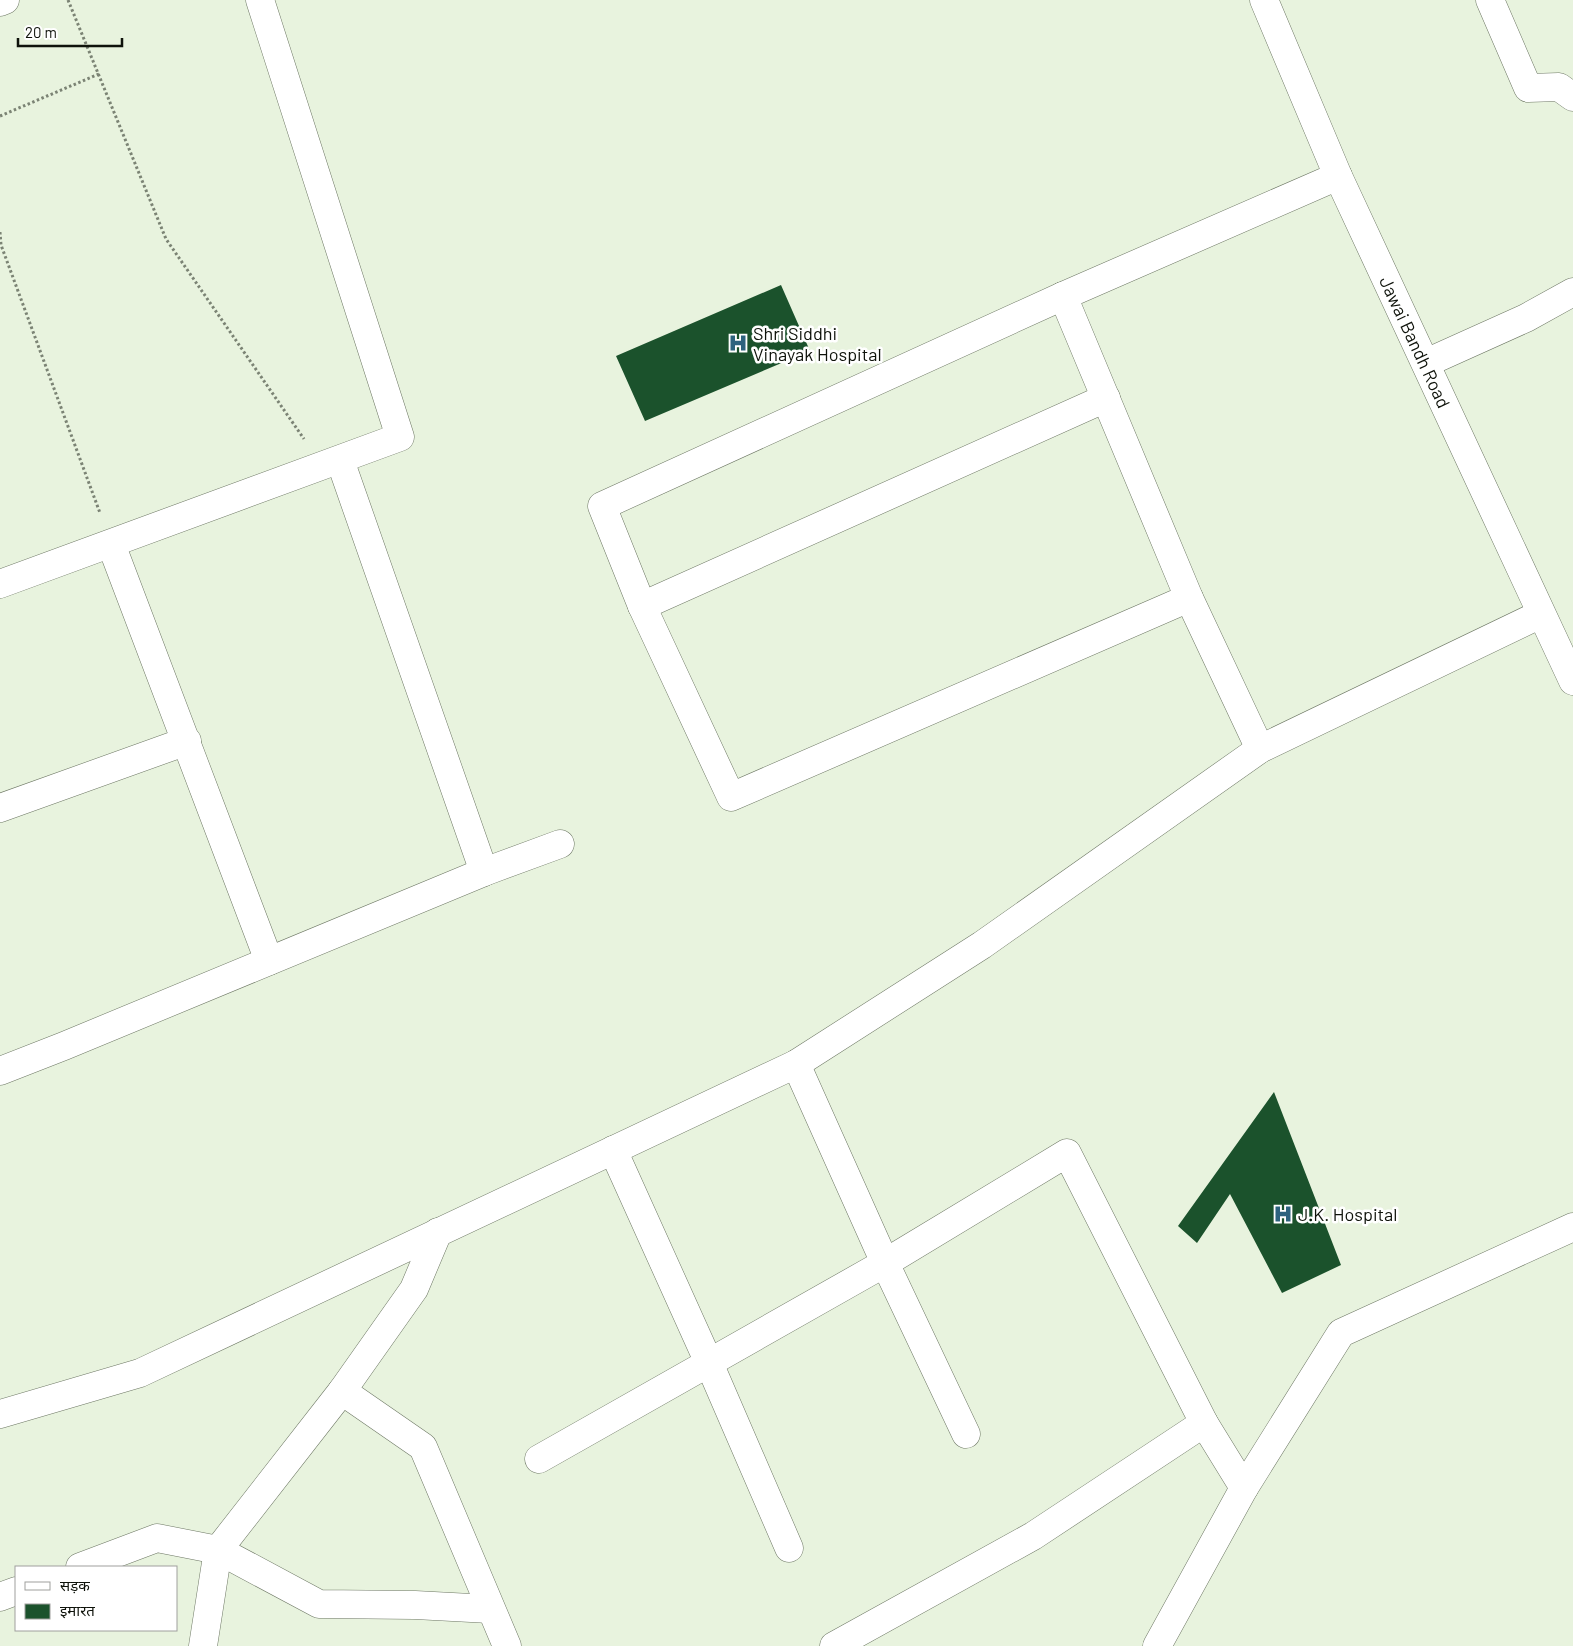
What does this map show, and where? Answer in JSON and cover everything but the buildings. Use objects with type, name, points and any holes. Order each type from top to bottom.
[{"type":"street","points":[[0,2],[5,0]]},
{"type":"street","points":[[0,584],[400,437],[260,0]]},
{"type":"street","name":"Jawai Bandh Road","points":[[1264,0],[1338,176],[1573,681]]},
{"type":"street","points":[[1490,0],[1528,88],[1559,87],[1573,97]]},
{"type":"street","points":[[1189,598],[731,797],[642,606],[602,506],[1063,296],[1338,176]]},
{"type":"street","points":[[1426,363],[1526,318],[1573,292]]},
{"type":"street","points":[[1063,296],[1189,598],[1260,750]]},
{"type":"street","points":[[642,606],[1106,398]]},
{"type":"street","points":[[331,463],[484,872]]},
{"type":"street","points":[[112,544],[269,961]]},
{"type":"street","points":[[0,1414],[140,1373],[796,1064],[982,945],[1260,750],[1541,614]]},
{"type":"street","points":[[0,808],[187,741]]},
{"type":"street","points":[[0,1071],[484,872],[560,844]]},
{"type":"street","points":[[796,1064],[885,1263],[966,1434]]},
{"type":"street","points":[[613,1150],[709,1363],[789,1548]]},
{"type":"street","points":[[539,1459],[885,1263],[1067,1153],[1204,1423],[1244,1488]]},
{"type":"street","points":[[1157,1646],[1244,1488],[1340,1333],[1573,1227]]},
{"type":"street","points":[[203,1646],[218,1550],[342,1391],[414,1290],[438,1232]]},
{"type":"street","points":[[342,1391],[423,1447],[490,1609],[508,1646]]},
{"type":"street","points":[[834,1646],[1033,1536],[1204,1423]]},
{"type":"street","points":[[83,1566],[157,1538],[218,1550],[319,1604],[415,1605],[490,1609]]},
{"type":"street","points":[[0,1597],[15,1591]]},
{"type":"path","points":[[68,0],[166,239],[331,463]]},
{"type":"path","points":[[0,116],[99,74]]},
{"type":"path","points":[[0,232],[1,245],[112,544]]},
{"type":"place","name":"Shri Siddhi Vinayak Hospital","points":[[738,343]]},
{"type":"place","name":"J.K. Hospital","points":[[1283,1214]]}]
